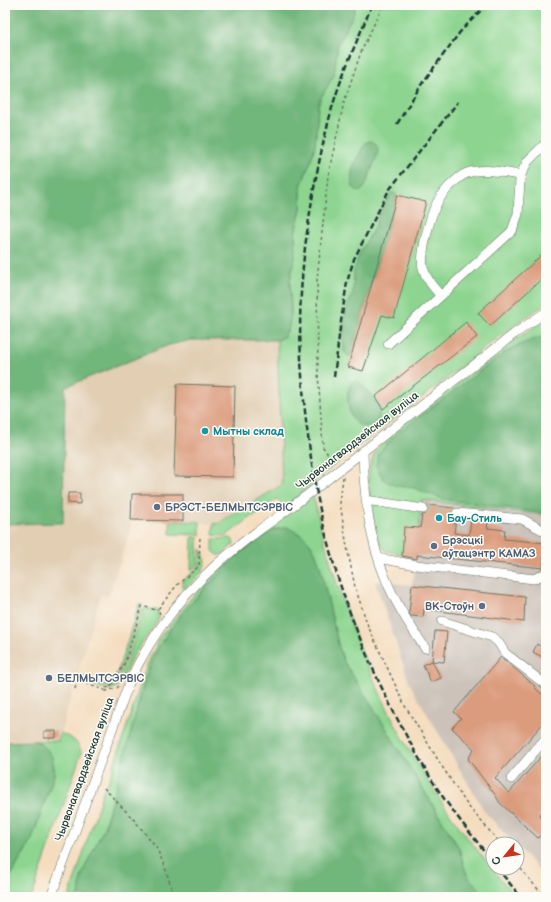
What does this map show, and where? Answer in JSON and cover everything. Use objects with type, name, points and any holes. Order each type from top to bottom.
[{"type":"street","points":[[388,344],[512,231],[518,214],[521,175],[528,161],[546,144]]},
{"type":"street","points":[[440,296],[426,276],[422,258],[433,212],[441,196],[466,173],[485,170],[521,175]]},
{"type":"street","name":"Чырвонагвардзейская вуліца","points":[[51,897],[122,700],[139,659],[168,616],[218,563],[257,531],[332,476],[514,334],[546,312]]},
{"type":"street","points":[[363,451],[368,518],[378,558],[387,583],[404,616],[425,648]]},
{"type":"street","points":[[366,500],[422,509]]},
{"type":"street","points":[[457,513],[522,519],[546,532]]},
{"type":"street","points":[[378,558],[416,565],[534,579],[546,573]]},
{"type":"street","points":[[442,621],[492,637],[498,642],[505,653],[546,685]]},
{"type":"street","points":[[511,778],[546,738]]},
{"type":"path","points":[[332,476],[327,453],[323,447],[318,373],[317,303],[317,280],[328,176],[344,102],[361,52],[383,5]]},
{"type":"path","points":[[345,465],[340,503],[355,587],[368,626],[405,706],[442,768],[468,806],[494,836]]},
{"type":"path","points":[[158,609],[177,585],[199,566],[200,536]]},
{"type":"path","points":[[105,690],[105,688],[110,687],[124,663],[142,606],[156,610],[158,609]]},
{"type":"path","points":[[158,609],[160,617]]},
{"type":"path","points":[[74,689],[77,681],[106,691],[120,685]]},
{"type":"path","points":[[104,788],[135,821],[156,847],[165,867],[174,897]]},
{"type":"path","points":[[525,873],[546,897]]},
{"type":"shaded area","points":[[192,340],[277,340],[282,485],[217,524],[183,521],[131,520],[129,536],[108,596],[101,594],[58,741],[5,742],[5,524],[63,523],[65,387],[169,345]]},
{"type":"shaded area","points":[[421,500],[546,515],[546,877],[525,855],[525,836],[508,836],[485,812],[409,682],[375,581],[412,585],[417,560],[402,558],[404,527]]},
{"type":"green space","points":[[5,5],[356,5],[353,15],[338,43],[334,75],[320,99],[318,106],[315,146],[301,186],[301,209],[296,228],[296,252],[290,281],[291,314],[289,326],[284,337],[277,340],[192,340],[169,345],[65,387],[63,523],[5,524]]},
{"type":"green space","points":[[356,5],[546,5],[546,304],[504,333],[361,444],[288,505],[282,505],[277,499],[227,536],[213,535],[214,523],[217,524],[282,485],[277,340],[281,339],[287,332],[289,326],[291,314],[290,281],[296,252],[296,228],[301,209],[301,186],[315,146],[318,106],[320,99],[334,75],[338,43],[353,15]]},
{"type":"green space","points":[[370,141],[377,145],[378,152],[364,188],[361,191],[358,191],[353,187],[351,177],[352,169],[364,146]]},
{"type":"green space","points":[[392,192],[397,195],[350,357],[344,351],[343,326],[347,308],[353,292],[354,272],[359,255],[375,226],[382,208]]},
{"type":"green space","points":[[546,319],[546,515],[421,500],[419,528],[403,554],[385,550],[381,545],[375,527],[370,505],[368,486],[370,467],[376,451],[386,439],[401,426],[513,341]]},
{"type":"green space","points":[[546,335],[546,513],[443,499],[414,488],[396,486],[384,480],[376,466],[378,454],[396,434],[504,353],[516,346]]},
{"type":"green space","points":[[353,381],[358,381],[372,396],[378,406],[379,415],[377,421],[372,425],[360,425],[355,421],[350,413],[348,393],[350,385]]},
{"type":"green space","points":[[313,494],[334,575],[348,615],[363,654],[398,730],[441,801],[485,860],[485,876],[499,876],[516,897],[488,897],[469,878],[465,870],[459,848],[344,662],[338,644],[316,554],[310,543],[279,528],[264,535],[238,556],[198,595],[164,637],[145,678],[132,731],[102,834],[82,876],[79,897],[69,897],[104,788],[108,783],[147,665],[159,638],[192,597],[211,577],[244,548]]},
{"type":"green space","points":[[170,521],[200,522],[200,535],[170,534]]},
{"type":"green space","points":[[287,527],[303,536],[310,543],[316,554],[338,644],[344,662],[459,848],[465,870],[469,878],[488,897],[79,897],[81,878],[105,826],[146,677],[158,647],[186,609],[237,556],[271,531]]},
{"type":"green space","points":[[192,537],[198,538],[198,565],[191,570]]},
{"type":"green space","points":[[231,538],[234,544],[221,555],[218,555],[213,551],[213,539]]},
{"type":"green space","points":[[201,549],[206,561],[203,571],[187,587],[182,587],[182,581],[200,566]]},
{"type":"green space","points":[[139,604],[142,605],[124,663],[110,686],[103,688],[77,681],[78,676],[109,685],[118,671]]},
{"type":"green space","points":[[144,608],[157,610],[159,619],[133,656],[120,684],[115,688],[107,690],[111,687],[126,664]]},
{"type":"green space","points":[[60,733],[71,738],[77,743],[81,750],[81,754],[32,897],[9,897],[9,879],[32,839],[54,775],[50,755],[44,747],[35,741],[58,741]]},
{"type":"green space","points":[[35,741],[48,751],[54,764],[54,775],[32,839],[9,879],[9,897],[5,897],[5,742]]},
{"type":"building","points":[[397,195],[426,202],[394,318],[382,315],[363,371],[348,367]]},
{"type":"building","points":[[546,251],[546,275],[490,326],[478,313]]},
{"type":"building","points":[[466,322],[477,337],[383,409],[375,397]]},
{"type":"building","name":"Мытны склад","points":[[177,384],[235,386],[233,477],[174,476]]},
{"type":"building","points":[[68,493],[80,493],[80,504],[68,503]]},
{"type":"building","name":"БРЭСТ-БЕЛМЫТСЭРВІС","points":[[132,494],[183,494],[183,521],[131,520]]},
{"type":"building","points":[[427,505],[454,508],[451,513],[453,518],[456,519],[454,533],[469,535],[471,520],[488,522],[487,528],[505,530],[504,539],[545,543],[543,568],[417,555],[417,559],[402,556],[404,527],[420,528],[422,515],[426,514],[429,510]]},
{"type":"building","points":[[412,585],[525,597],[524,622],[424,609],[423,617],[411,616],[409,613]]},
{"type":"building","points":[[435,631],[447,632],[444,662],[432,661]]},
{"type":"building","points":[[537,644],[546,650],[542,657],[533,652]]},
{"type":"building","points":[[501,657],[535,686],[534,687],[546,698],[546,720],[495,778],[509,793],[546,751],[546,807],[539,816],[546,823],[546,829],[538,838],[500,803],[468,759],[474,749],[452,728],[461,718],[454,712]]},
{"type":"building","points":[[432,661],[441,678],[431,682],[423,665]]},
{"type":"building","points":[[44,731],[56,731],[56,738],[44,738]]},
{"type":"tunnel","points":[[423,509],[457,513]]},
{"type":"railway","points":[[372,5],[345,69],[336,95],[314,188],[304,256],[301,297],[300,332],[306,421],[316,489],[324,527],[334,565],[360,638],[392,709],[430,777],[452,810],[485,852]]},
{"type":"railway","points":[[397,124],[421,85],[460,32],[486,5]]},
{"type":"railway","points":[[334,377],[347,282],[354,259],[389,190],[458,102]]},
{"type":"railway","points":[[504,876],[521,897]]},
{"type":"place","name":"Мытны склад","points":[[205,431]]},
{"type":"place","name":"БРЭСТ-БЕЛМЫТСЭРВІС","points":[[157,507]]},
{"type":"place","name":"Бау-Стиль","points":[[439,518]]},
{"type":"place","name":"Брэсцкі аўтацэнтр КАМАЗ","points":[[434,546]]},
{"type":"place","name":"ВК-Стоўн","points":[[482,606]]},
{"type":"place","name":"БЕЛМЫТСЭРВІС","points":[[49,678]]}]
